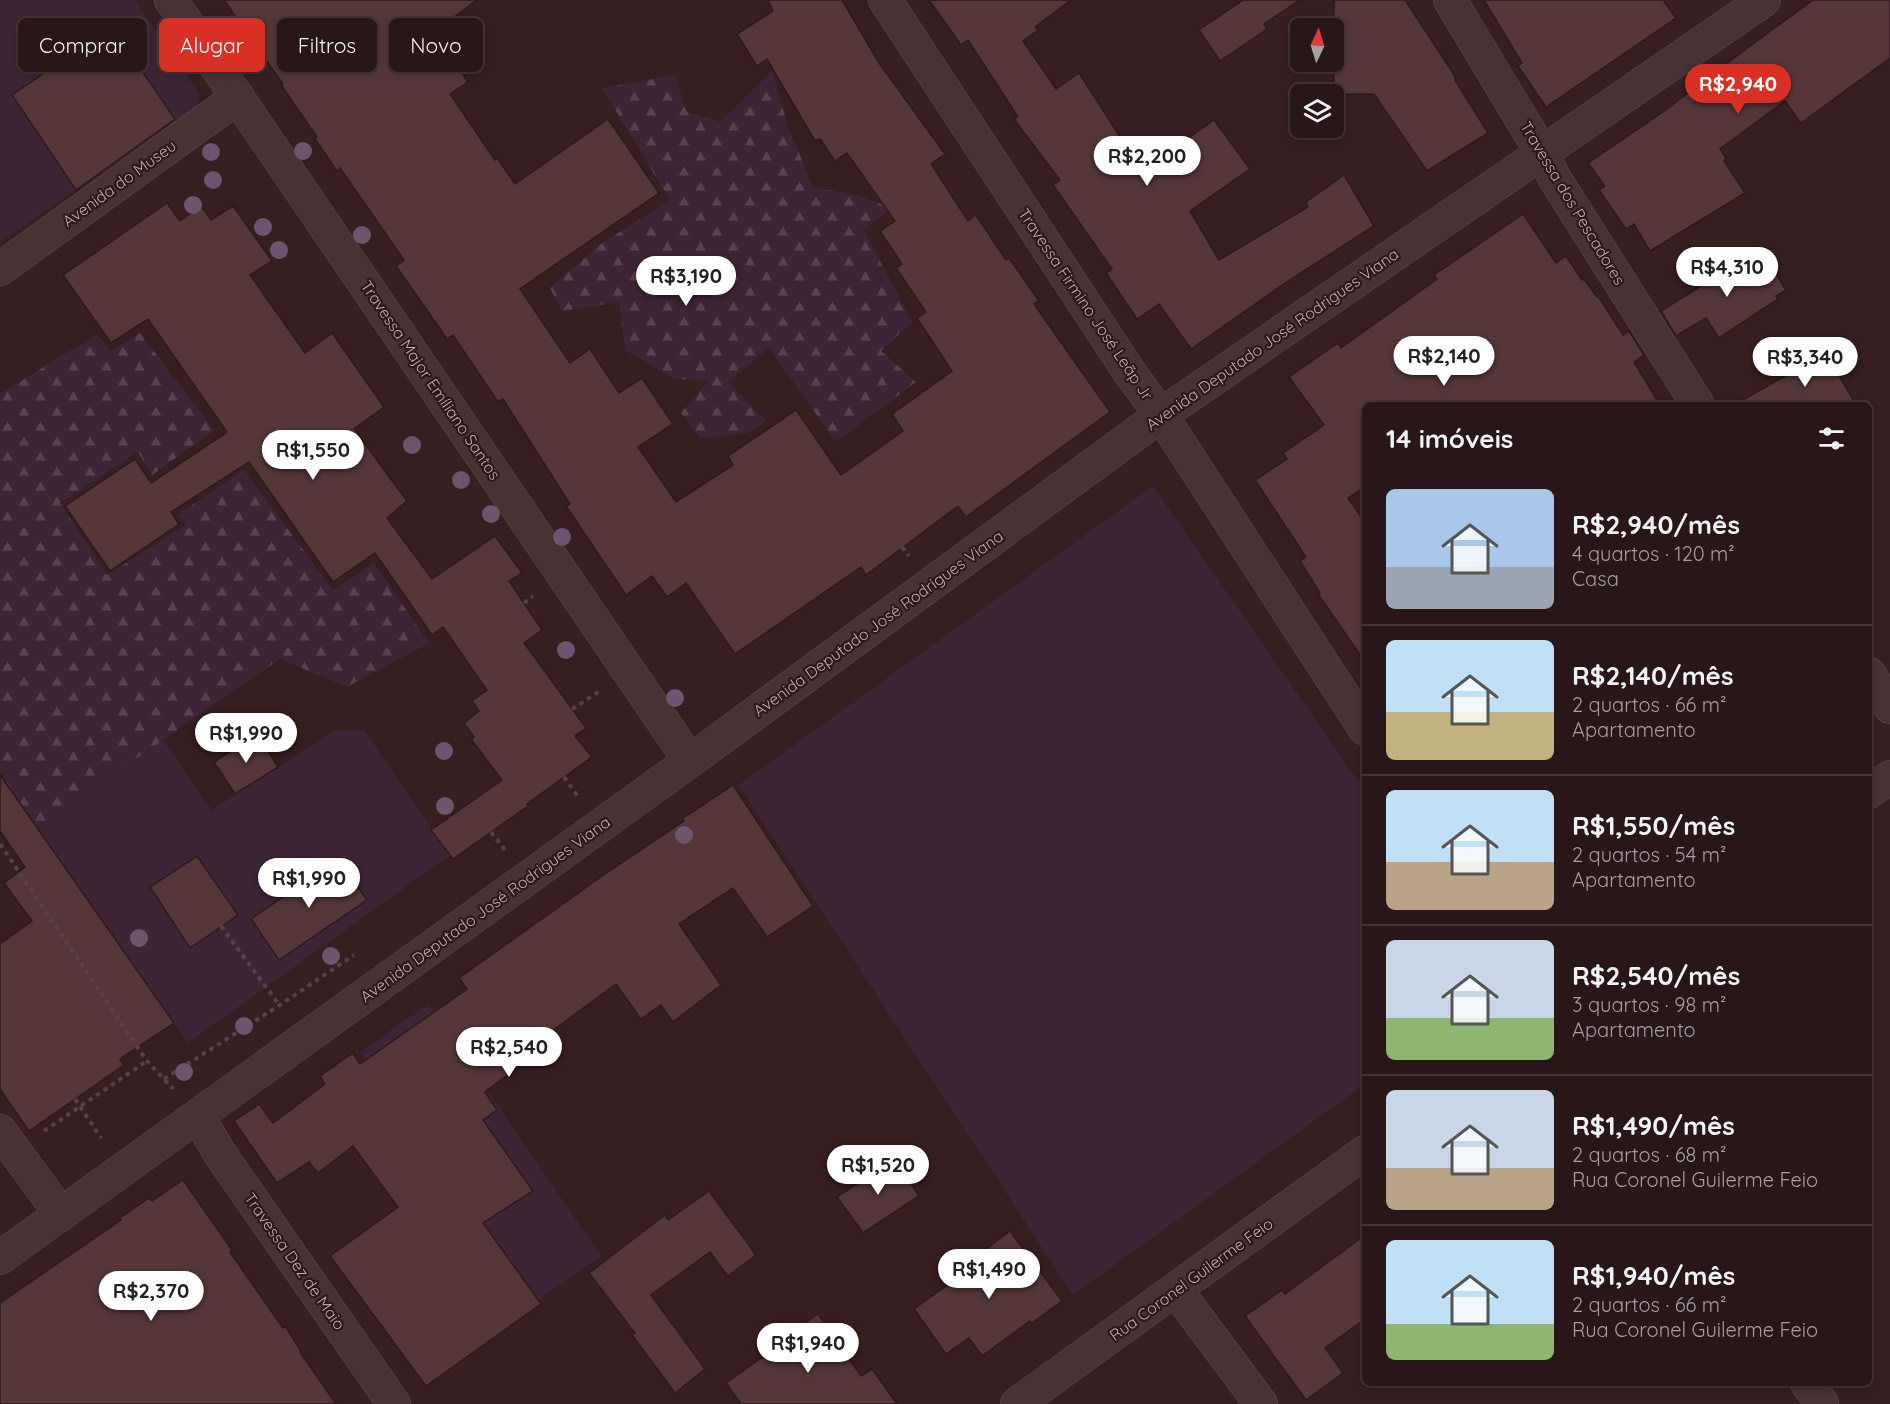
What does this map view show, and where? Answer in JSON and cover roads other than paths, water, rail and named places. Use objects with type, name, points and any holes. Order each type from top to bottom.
[{"type":"street","name":"Travessa Major Emíliano Santos","points":[[171,0],[690,761]]},
{"type":"street","name":"Travessa Firmino José Leãp Jr","points":[[885,0],[1130,373],[1161,415],[1362,724]]},
{"type":"street","name":"Travessa dos Pescadores","points":[[1450,0],[1542,153],[1555,179],[1696,402]]},
{"type":"street","name":"Avenida Deputado José Rodrigues Viana","points":[[0,1258],[690,761],[1161,415],[1764,0]]},
{"type":"street","name":"Avenida do Museu","points":[[0,269],[238,97]]},
{"type":"street","points":[[1872,679],[1890,707]]},
{"type":"street","points":[[1872,790],[1890,777]]},
{"type":"street","name":"Travessa Dez de Maio","points":[[198,1116],[227,1164],[394,1404]]},
{"type":"street","points":[[7,1141],[61,1214]]},
{"type":"street","name":"Rua Coronel Guilerme Feio","points":[[1017,1404],[1362,1154]]},
{"type":"street","points":[[1176,1290],[1261,1404]]},
{"type":"street","points":[[1809,1386],[1822,1404]]}]
